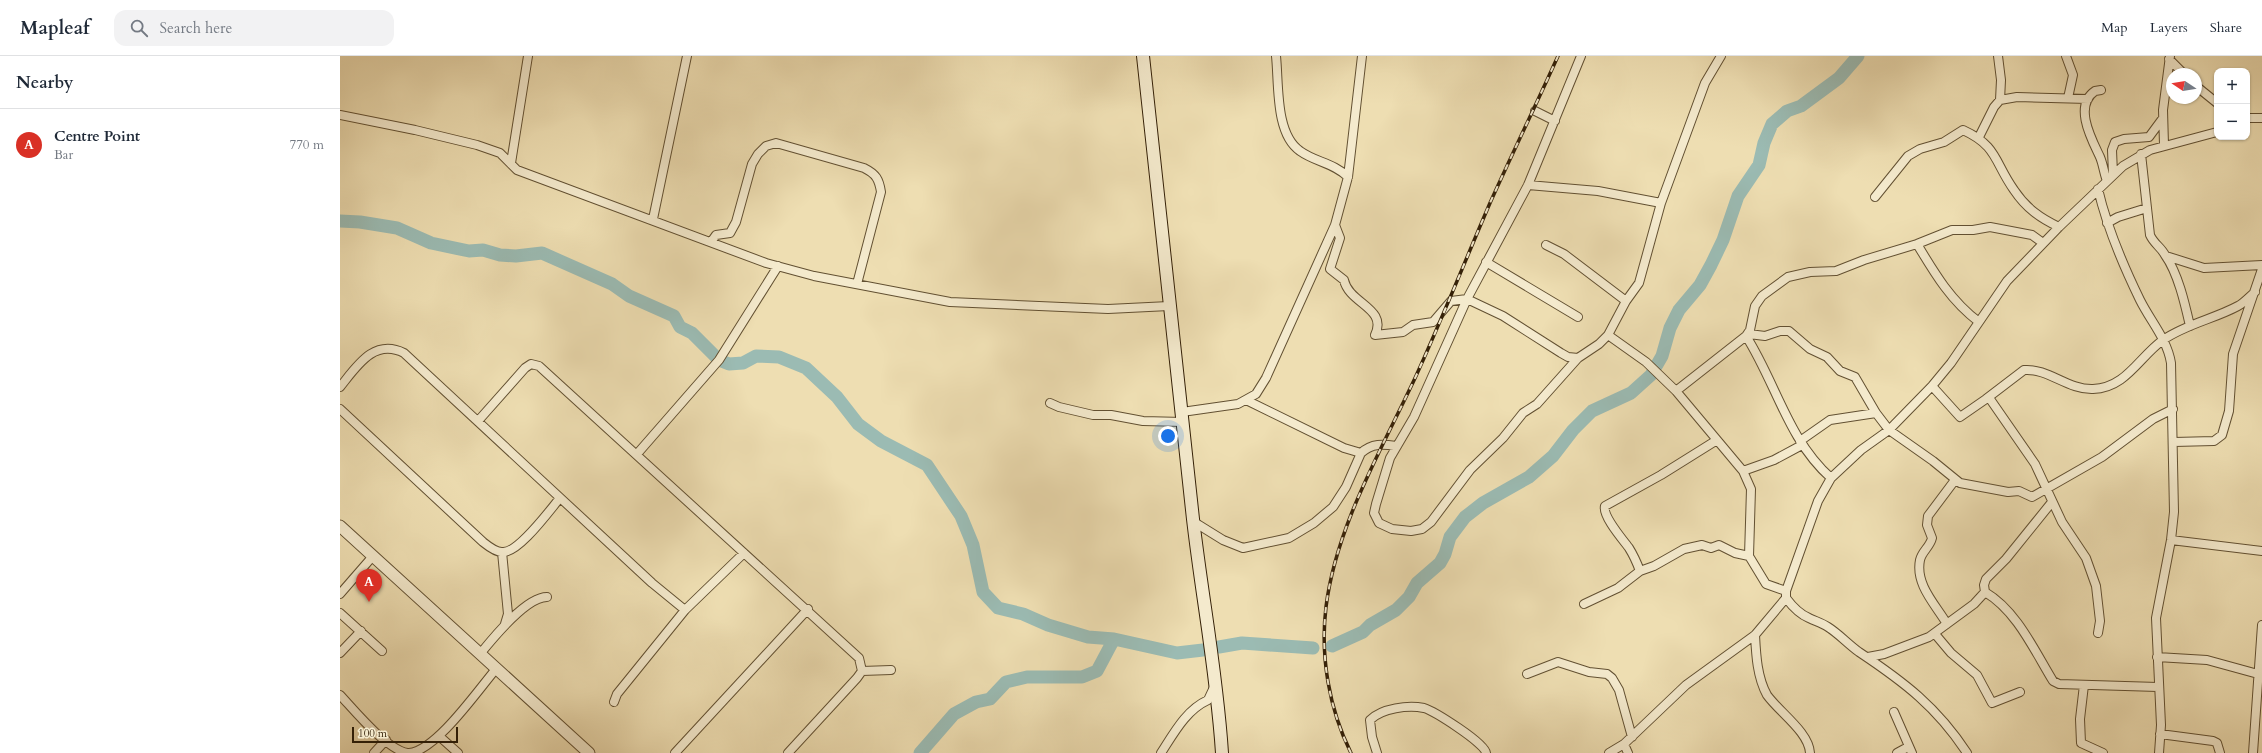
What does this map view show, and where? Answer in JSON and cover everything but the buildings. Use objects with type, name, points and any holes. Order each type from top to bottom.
[{"type":"main road","points":[[1143,56],[1169,306],[1222,753]]},
{"type":"street","points":[[511,163],[528,56]]},
{"type":"street","points":[[653,219],[687,56]]},
{"type":"street","points":[[1276,56],[1282,123],[1288,140],[1300,151],[1339,168],[1348,177]]},
{"type":"street","points":[[1050,403],[1059,407],[1093,415],[1111,415],[1143,421],[1182,417],[1238,404],[1256,394],[1266,378],[1335,225],[1348,177],[1362,56]]},
{"type":"street","points":[[1581,56],[1528,185],[1467,299],[1418,410],[1390,458],[1376,504],[1376,518],[1379,523],[1392,529],[1411,531],[1422,529],[1436,516],[1470,470],[1510,431],[1523,413],[1537,404],[1578,358],[1592,350],[1608,335],[1626,301],[1639,283],[1661,203],[1705,83],[1721,56]]},
{"type":"street","points":[[1979,137],[1994,107],[2000,100],[2001,80],[1998,56]]},
{"type":"street","points":[[2066,56],[2073,75],[2068,98]]},
{"type":"street","points":[[2169,58],[2178,68]]},
{"type":"street","points":[[2164,145],[2162,118],[2169,58]]},
{"type":"street","points":[[2101,90],[2094,91],[2088,99],[2085,112],[2089,136],[2100,158],[2107,181]]},
{"type":"street","points":[[2202,91],[2214,101]]},
{"type":"street","points":[[2000,100],[2017,97],[2088,99]]},
{"type":"street","points":[[1536,110],[1555,121]]},
{"type":"street","points":[[340,115],[415,130],[477,145],[500,153],[517,170],[778,266],[857,284],[950,302],[1108,309],[1169,306]]},
{"type":"street","points":[[2113,174],[2112,150],[2115,142],[2124,139],[2149,137],[2162,118]]},
{"type":"street","points":[[2250,118],[2262,118]]},
{"type":"street","points":[[1875,197],[1908,156],[1920,148],[1944,142],[1960,130],[1979,137],[1997,159],[2013,189],[2022,201],[2034,213],[2059,227]]},
{"type":"street","points":[[1610,753],[1632,737],[1686,685],[1755,635],[1786,595],[1815,508],[1831,478],[1861,450],[1889,430],[1932,386],[1979,322],[1999,290],[2043,243],[2113,174],[2141,154],[2164,145],[2214,133]]},
{"type":"street","points":[[711,242],[716,235],[730,233],[743,201],[752,164],[758,154],[766,146],[776,143],[864,168],[877,177],[881,192],[857,284]]},
{"type":"street","points":[[2141,154],[2150,236],[2153,242],[2166,256],[2185,303],[2190,326]]},
{"type":"street","points":[[1528,185],[1598,191],[1661,203]]},
{"type":"street","points":[[2098,189],[2107,223],[2132,283],[2164,340],[2171,363],[2174,442],[2174,496],[2171,540],[2156,618],[2160,734],[2159,753]]},
{"type":"street","points":[[2107,223],[2118,217],[2147,208]]},
{"type":"street","points":[[1335,225],[1340,238],[1330,270],[1344,280],[1346,289],[1377,317],[1379,327],[1375,335],[1403,332],[1413,325],[1433,322],[1451,301],[1467,299],[1503,316],[1561,353],[1578,358]]},
{"type":"street","points":[[1676,391],[1748,335],[1756,306],[1762,296],[1788,277],[1810,272],[1836,271],[1864,260],[1917,244],[1952,230],[1981,230],[1990,227],[2032,235],[2043,243]]},
{"type":"street","points":[[1917,244],[1941,284],[1952,299],[1979,322]]},
{"type":"street","points":[[1546,245],[1564,254],[1626,301]]},
{"type":"street","points":[[2166,256],[2204,268],[2262,265]]},
{"type":"street","points":[[1486,262],[1578,316]]},
{"type":"street","points":[[637,454],[719,360],[778,266]]},
{"type":"street","points":[[2174,442],[2214,442],[2222,435],[2229,411],[2233,354],[2262,269]]},
{"type":"street","points":[[1932,386],[1960,417],[2024,370],[2035,370],[2080,389],[2108,388],[2130,373],[2143,357],[2164,340],[2190,326],[2239,306],[2255,292]]},
{"type":"street","points":[[1748,335],[1766,336],[1784,330],[1792,333],[1810,349],[1827,358],[1840,371],[1855,377],[1876,413],[1889,430],[1933,461],[1955,480],[1971,487],[1993,488],[2008,492],[2019,491],[2030,497],[2102,457],[2153,419],[2173,409]]},
{"type":"street","points":[[1608,335],[1646,362],[1676,391],[1743,471],[1751,489],[1749,556],[1766,584],[1786,595],[1793,607],[1808,618],[1827,625],[1859,652],[1897,677],[1923,700],[1953,732],[1967,753]]},
{"type":"street","points":[[1748,335],[1765,369],[1780,406],[1801,443],[1820,468],[1831,478]]},
{"type":"street","points":[[340,386],[373,351],[388,348],[397,349],[410,358],[674,603],[685,610]]},
{"type":"street","points":[[478,421],[525,368],[535,364],[808,609],[859,658],[862,671]]},
{"type":"street","points":[[1986,399],[1992,401],[2034,464],[2052,502],[2076,545],[2086,558],[2096,586],[2100,621],[2098,633]]},
{"type":"street","points":[[1246,400],[1344,448],[1361,453]]},
{"type":"street","points":[[340,410],[483,542],[502,552],[512,551],[517,547],[560,498]]},
{"type":"street","points":[[1743,471],[1774,460],[1801,443],[1830,420],[1876,413]]},
{"type":"street","points":[[1640,571],[1628,547],[1617,536],[1604,511],[1605,506],[1661,475],[1717,440]]},
{"type":"street","points":[[1194,522],[1223,540],[1243,548],[1289,538],[1314,523],[1333,507],[1346,487],[1361,453],[1373,445],[1396,446]]},
{"type":"street","points":[[1947,624],[1924,589],[1920,568],[1922,554],[1932,538],[1927,525],[1928,516],[1955,480]]},
{"type":"street","points":[[2052,502],[2006,559],[1986,579],[1984,585],[1985,592],[2008,611],[2020,627],[2053,681],[2059,684],[2158,687]]},
{"type":"street","points":[[340,526],[589,753]]},
{"type":"street","points":[[2171,540],[2262,550]]},
{"type":"street","points":[[1584,604],[1618,588],[1640,571],[1654,566],[1684,549],[1697,546],[1711,548],[1719,545],[1735,553],[1749,556]]},
{"type":"street","points":[[502,552],[508,614],[505,624]]},
{"type":"street","points":[[614,702],[621,689],[685,610],[744,553]]},
{"type":"street","points":[[340,594],[373,556]]},
{"type":"street","points":[[1868,657],[1884,654],[1935,634],[1974,604],[1985,592]]},
{"type":"street","points":[[480,654],[505,624],[533,600],[547,596]]},
{"type":"street","points":[[675,753],[808,609]]},
{"type":"street","points":[[340,613],[382,651]]},
{"type":"street","points":[[2253,753],[2262,625]]},
{"type":"street","points":[[340,653],[361,631]]},
{"type":"street","points":[[1935,634],[1951,653],[1977,675],[1992,703],[2020,692]]},
{"type":"street","points":[[1755,635],[1757,660],[1764,688],[1777,707],[1807,740],[1810,753]]},
{"type":"street","points":[[2157,657],[2207,660],[2258,674]]},
{"type":"street","points":[[1527,674],[1558,662],[1589,672],[1607,674],[1612,678],[1619,690],[1632,737]]},
{"type":"street","points":[[340,695],[396,749],[408,753],[420,750],[440,736],[496,669]]},
{"type":"street","points":[[788,753],[862,671],[891,670]]},
{"type":"street","points":[[1161,753],[1182,721],[1198,705],[1208,700],[1215,684]]},
{"type":"street","points":[[2084,685],[2080,720],[2081,743],[2103,753]]},
{"type":"street","points":[[1377,753],[1372,737],[1370,720],[1383,712],[1413,708],[1432,712],[1461,730],[1484,748],[1486,753]]},
{"type":"street","points":[[1894,712],[1910,750],[1896,753]]},
{"type":"street","points":[[2160,734],[2213,741],[2217,743],[2220,753]]},
{"type":"street","points":[[440,736],[458,753]]},
{"type":"street","points":[[374,753],[386,740]]},
{"type":"street","points":[[1624,744],[1628,753]]},
{"type":"waterway","points":[[1332,646],[1363,632],[1370,625],[1396,610],[1409,597],[1417,583],[1440,563],[1445,554],[1450,537],[1465,517],[1483,503],[1529,477],[1553,456],[1573,430],[1592,411],[1631,393],[1651,375],[1662,356],[1670,328],[1679,310],[1700,285],[1711,265],[1723,240],[1738,196],[1759,165],[1764,143],[1772,124],[1787,111],[1801,106],[1839,78],[1858,56]]},
{"type":"waterway","points":[[340,221],[360,222],[397,228],[431,243],[469,251],[483,250],[500,255],[516,256],[542,253],[612,284],[629,296],[674,316],[680,327],[692,333],[719,360],[729,364],[743,363],[756,356],[779,357],[806,368],[837,397],[858,424],[881,441],[927,465],[961,516],[973,545],[983,592],[998,608],[1023,614],[1048,625],[1088,637],[1114,639],[1177,653],[1203,650]]},
{"type":"waterway","points":[[920,753],[954,714],[976,702],[990,699],[1006,682],[1027,677],[1082,677],[1097,671],[1114,639]]},
{"type":"waterway","points":[[1219,647],[1242,643],[1313,648]]},
{"type":"railway","points":[[1351,753],[1337,719],[1325,663],[1324,626],[1331,577],[1350,518],[1362,488],[1416,376],[1490,203],[1558,56]]},
{"type":"place","name":"Centre Point","points":[[369,602]]}]
